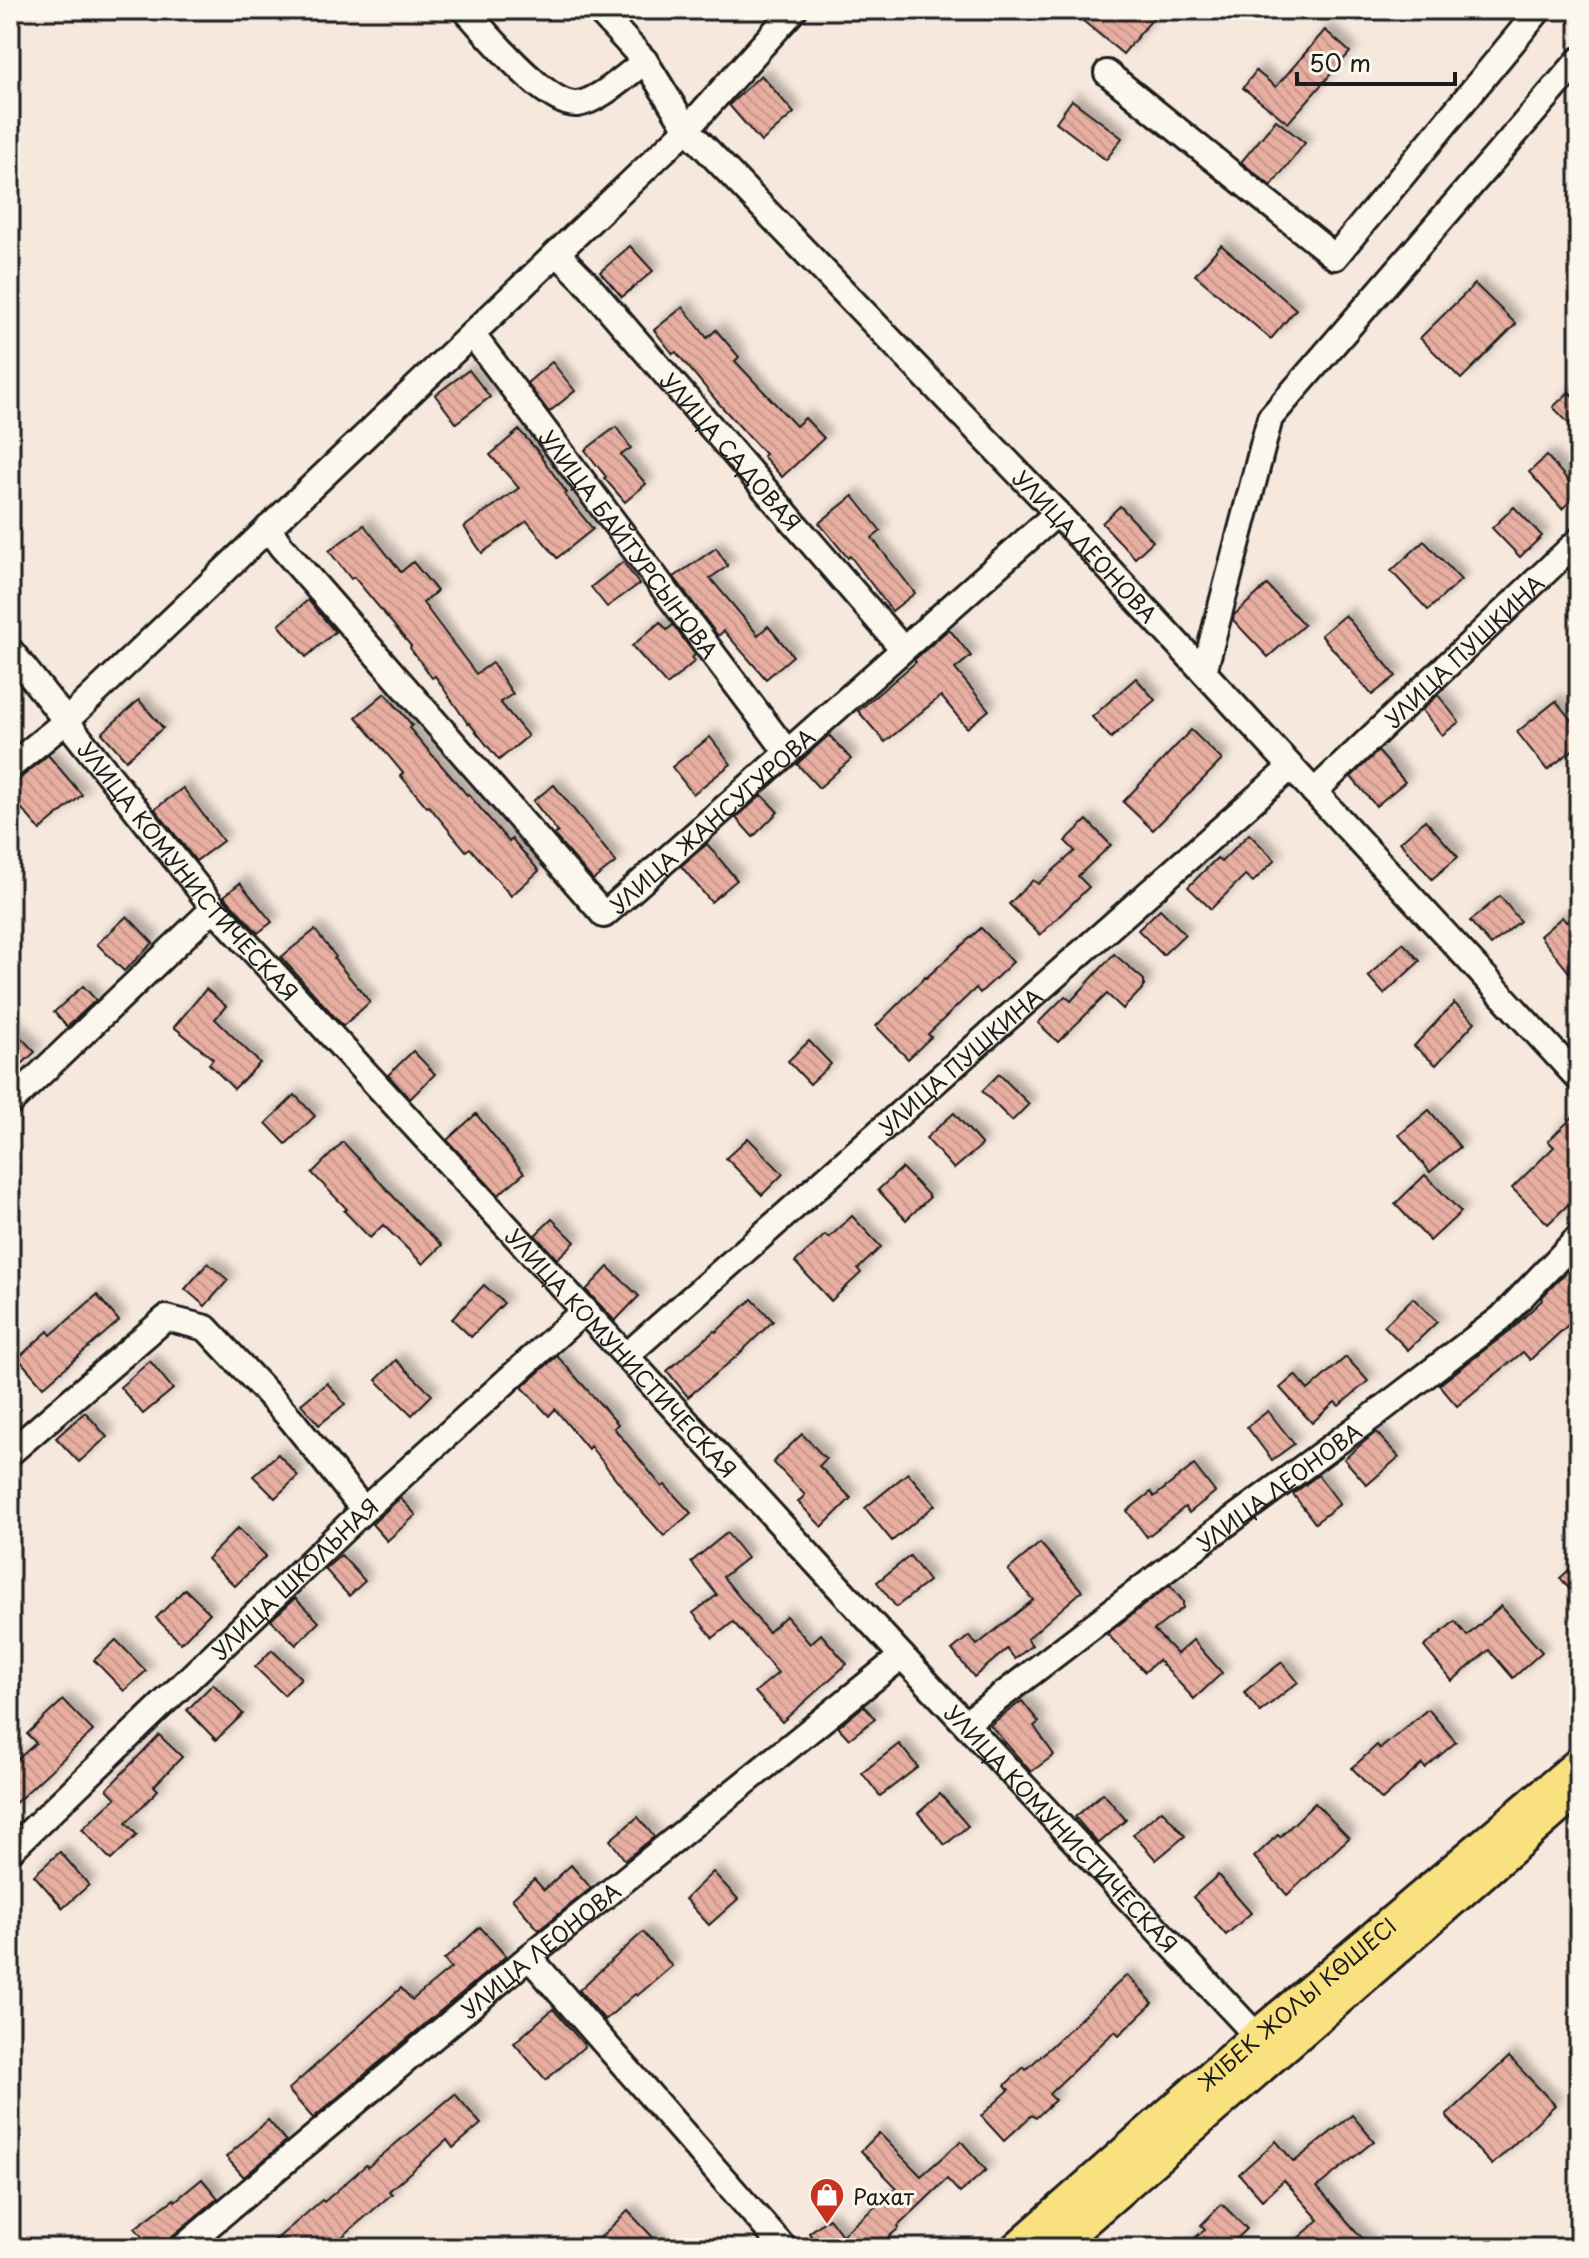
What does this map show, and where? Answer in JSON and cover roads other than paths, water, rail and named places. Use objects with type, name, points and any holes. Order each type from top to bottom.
[{"type":"main road","name":"ЖІБЕК ЖОЛЫ КӨШЕСІ","points":[[1054,2248],[1265,2046],[1579,1763]]},
{"type":"main road","name":"ЖІБЕК ЖОЛЫ КӨШЕСІ","points":[[1016,2248],[1579,1790]]},
{"type":"street","points":[[465,10],[537,85],[567,102],[576,104],[593,99],[645,61]]},
{"type":"street","name":"УЛИЦА ЛЕОНОВА","points":[[598,10],[645,61],[687,129],[1057,513],[1579,1079]]},
{"type":"street","points":[[10,767],[65,722],[687,129],[794,10]]},
{"type":"street","points":[[1107,73],[1335,257],[1539,10]]},
{"type":"street","points":[[1204,672],[1270,418],[1579,60]]},
{"type":"street","name":"УЛИЦА САДОВАЯ","points":[[557,253],[584,280],[903,649]]},
{"type":"street","name":"УЛИЦА БАЙТУРСЫНОВА","points":[[472,334],[787,752]]},
{"type":"street","name":"УЛИЦА ЖАНСУГУРОВА","points":[[268,528],[604,915],[1057,513]]},
{"type":"street","name":"УЛИЦА ПУШКИНА","points":[[1314,792],[1579,540]]},
{"type":"street","name":"УЛИЦА КОМУНИСТИЧЕСКАЯ","points":[[13,660],[214,908],[1265,2046]]},
{"type":"street","name":"УЛИЦА ПУШКИНА","points":[[627,1355],[1291,767]]},
{"type":"street","points":[[10,1103],[214,908]]},
{"type":"street","name":"УЛИЦА ЛЕОНОВА","points":[[966,1723],[1501,1318],[1579,1237]]},
{"type":"street","name":"УЛИЦА ШКОЛЬНАЯ","points":[[10,1851],[364,1510],[585,1310]]},
{"type":"street","points":[[10,1453],[166,1318],[206,1328],[291,1419],[364,1510]]},
{"type":"street","name":"УЛИЦА ЛЕОНОВА","points":[[182,2248],[529,1957],[902,1656]]},
{"type":"street","points":[[529,1957],[784,2248]]},
{"type":"place","name":"Рахат","points":[[827,2226]]}]
